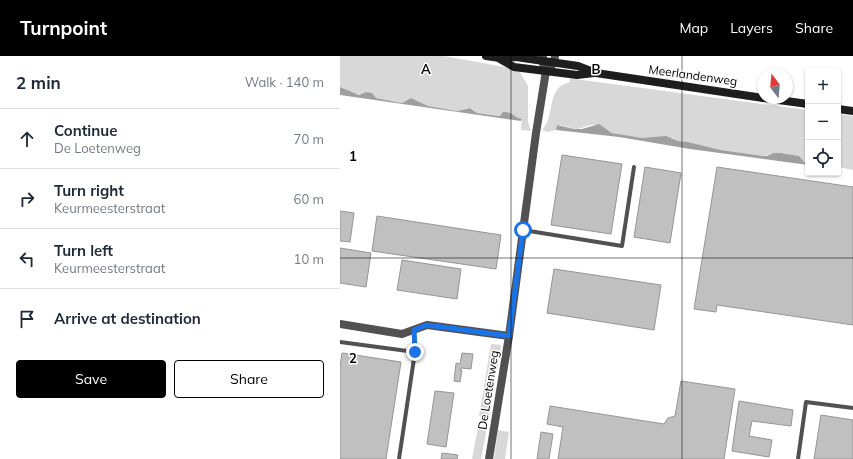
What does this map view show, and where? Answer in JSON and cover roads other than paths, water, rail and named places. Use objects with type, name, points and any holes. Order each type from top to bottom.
[{"type":"street","name":"Meerlandenweg","points":[[486,56],[500,58],[517,57],[554,59],[596,73],[757,97]]},
{"type":"street","name":"Meerlandenweg","points":[[500,58],[514,66],[577,75],[596,73]]},
{"type":"street","points":[[542,58],[546,71]]},
{"type":"street","points":[[546,71],[554,59]]},
{"type":"street","name":"De Loetenweg","points":[[489,459],[509,336],[546,71]]},
{"type":"street","name":"Meerlandenweg","points":[[793,102],[805,104]]},
{"type":"street","points":[[841,109],[853,111]]},
{"type":"street","points":[[340,324],[402,334],[427,325],[509,336]]},
{"type":"lane","points":[[523,230],[622,246],[634,167]]},
{"type":"lane","points":[[399,459],[415,352],[414,330]]},
{"type":"lane","points":[[340,342],[415,352]]},
{"type":"lane","points":[[798,459],[806,402],[853,408]]}]
